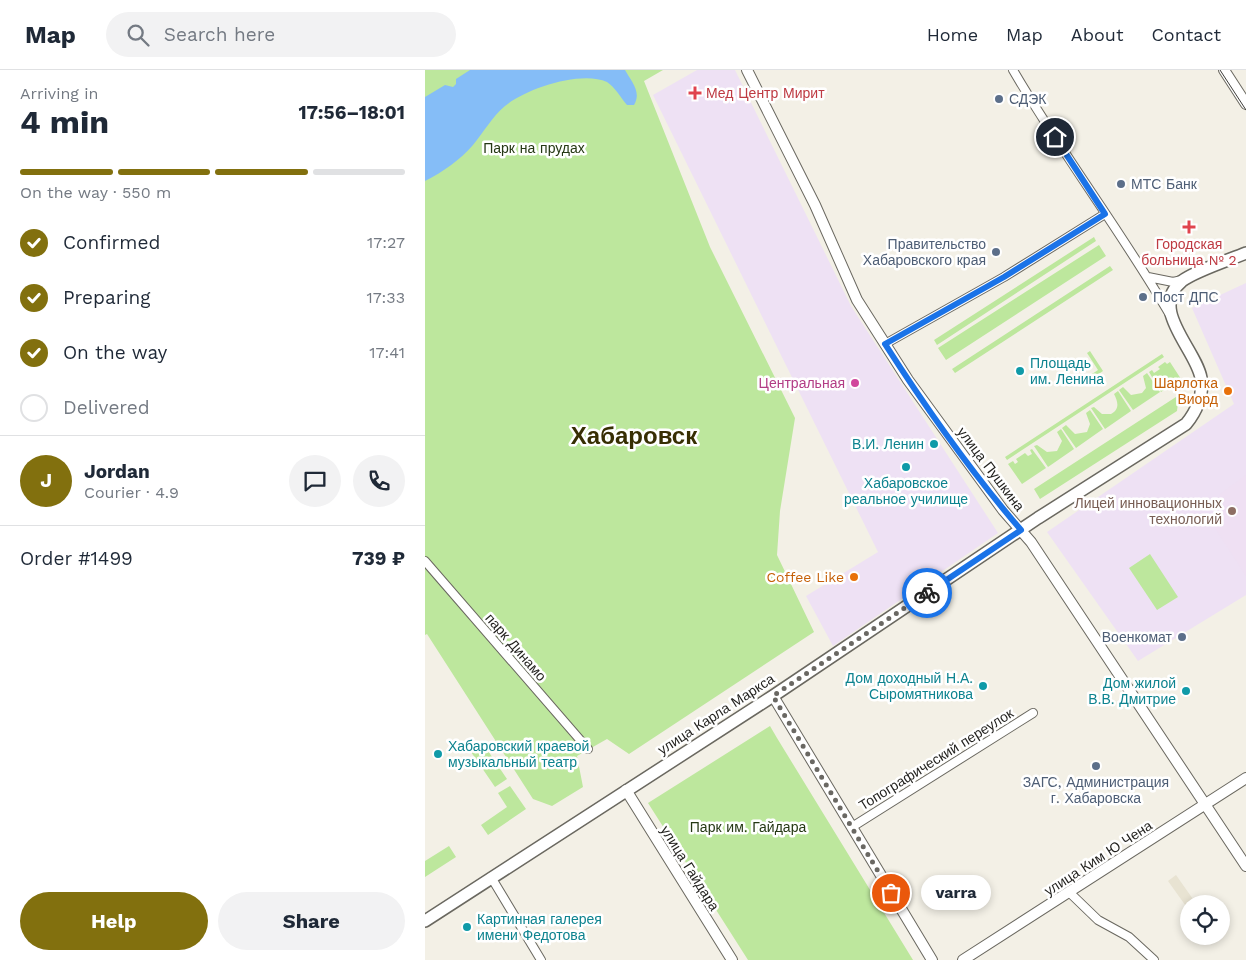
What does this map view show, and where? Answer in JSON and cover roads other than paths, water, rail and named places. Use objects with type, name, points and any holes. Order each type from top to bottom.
[{"type":"main road","points":[[1173,321],[1170,311],[1171,301],[1175,288],[1184,279],[1246,254]]},
{"type":"main road","name":"улица Карла Маркса","points":[[425,921],[773,696],[1021,530],[1186,424],[1200,398],[1201,378],[1173,321]]},
{"type":"street","name":"улица Пушкина","points":[[747,70],[815,205],[857,300],[908,380],[1003,510],[1037,550],[1246,866]]},
{"type":"street","points":[[1013,70],[1085,184],[1148,277],[1173,321]]},
{"type":"street","points":[[1224,70],[1246,104]]},
{"type":"street","points":[[885,344],[1004,277],[1105,214]]},
{"type":"street","points":[[1148,277],[1173,282],[1184,279]]},
{"type":"street","name":"парк Динамо","points":[[425,561],[588,749]]},
{"type":"street","points":[[773,696],[932,960]]},
{"type":"street","name":"Топографический переулок","points":[[852,827],[1033,713]]},
{"type":"street","name":"улица Ким Ю Чена","points":[[963,960],[1070,893],[1246,778]]},
{"type":"street","name":"улица Гайдара","points":[[626,790],[731,960]]},
{"type":"street","points":[[491,877],[541,960]]},
{"type":"street","points":[[1070,893],[1098,920],[1129,937],[1154,960]]},
{"type":"water","points":[[470,70],[625,70],[635,87],[637,96],[634,105],[627,105],[607,82],[583,78],[554,83],[526,93],[505,106],[496,115],[463,156],[445,170],[425,181],[425,97],[445,85],[453,87],[456,84],[456,79]]},
{"type":"tram line","points":[[1220,70],[1246,110]]},
{"type":"place","name":"Мед Центр Мирит","points":[[695,93]]},
{"type":"place","name":"СДЭК","points":[[999,99]]},
{"type":"place","name":"МТС Банк","points":[[1121,184]]},
{"type":"place","name":"Городская больница № 2","points":[[1189,227]]},
{"type":"place","name":"Правительство Хабаровского края","points":[[996,252]]},
{"type":"place","name":"Пост ДПС","points":[[1143,297]]},
{"type":"place","name":"Площадь им. Ленина","points":[[1020,371]]},
{"type":"place","name":"Центральная","points":[[855,383]]},
{"type":"place","name":"Шарлотка Виорд","points":[[1228,391]]},
{"type":"place","name":"В.И. Ленин","points":[[934,444]]},
{"type":"place","name":"Хабаровское реальное училище","points":[[906,467]]},
{"type":"place","name":"Лицей инновационных технологий","points":[[1232,511]]},
{"type":"place","name":"Coffee Like","points":[[854,577]]},
{"type":"place","name":"Военкомат","points":[[1182,637]]},
{"type":"place","name":"Дом доходный Н.А. Сыромятникова","points":[[983,686]]},
{"type":"place","name":"Дом жилой В.В. Дмитрие","points":[[1186,691]]},
{"type":"place","name":"Хабаровский краевой музыкальный театр","points":[[438,754]]},
{"type":"place","name":"ЗАГС, Администрация г. Хабаровска","points":[[1096,766]]},
{"type":"place","name":"varra","points":[[891,893]]},
{"type":"place","name":"Картинная галерея имени Федотова","points":[[467,927]]},
{"type":"district","name":"Хабаровск","points":[[634,436]]},
{"type":"park label","name":"Парк на прудах","points":[[534,148]]},
{"type":"park label","name":"Парк им. Гайдара","points":[[748,827]]}]
